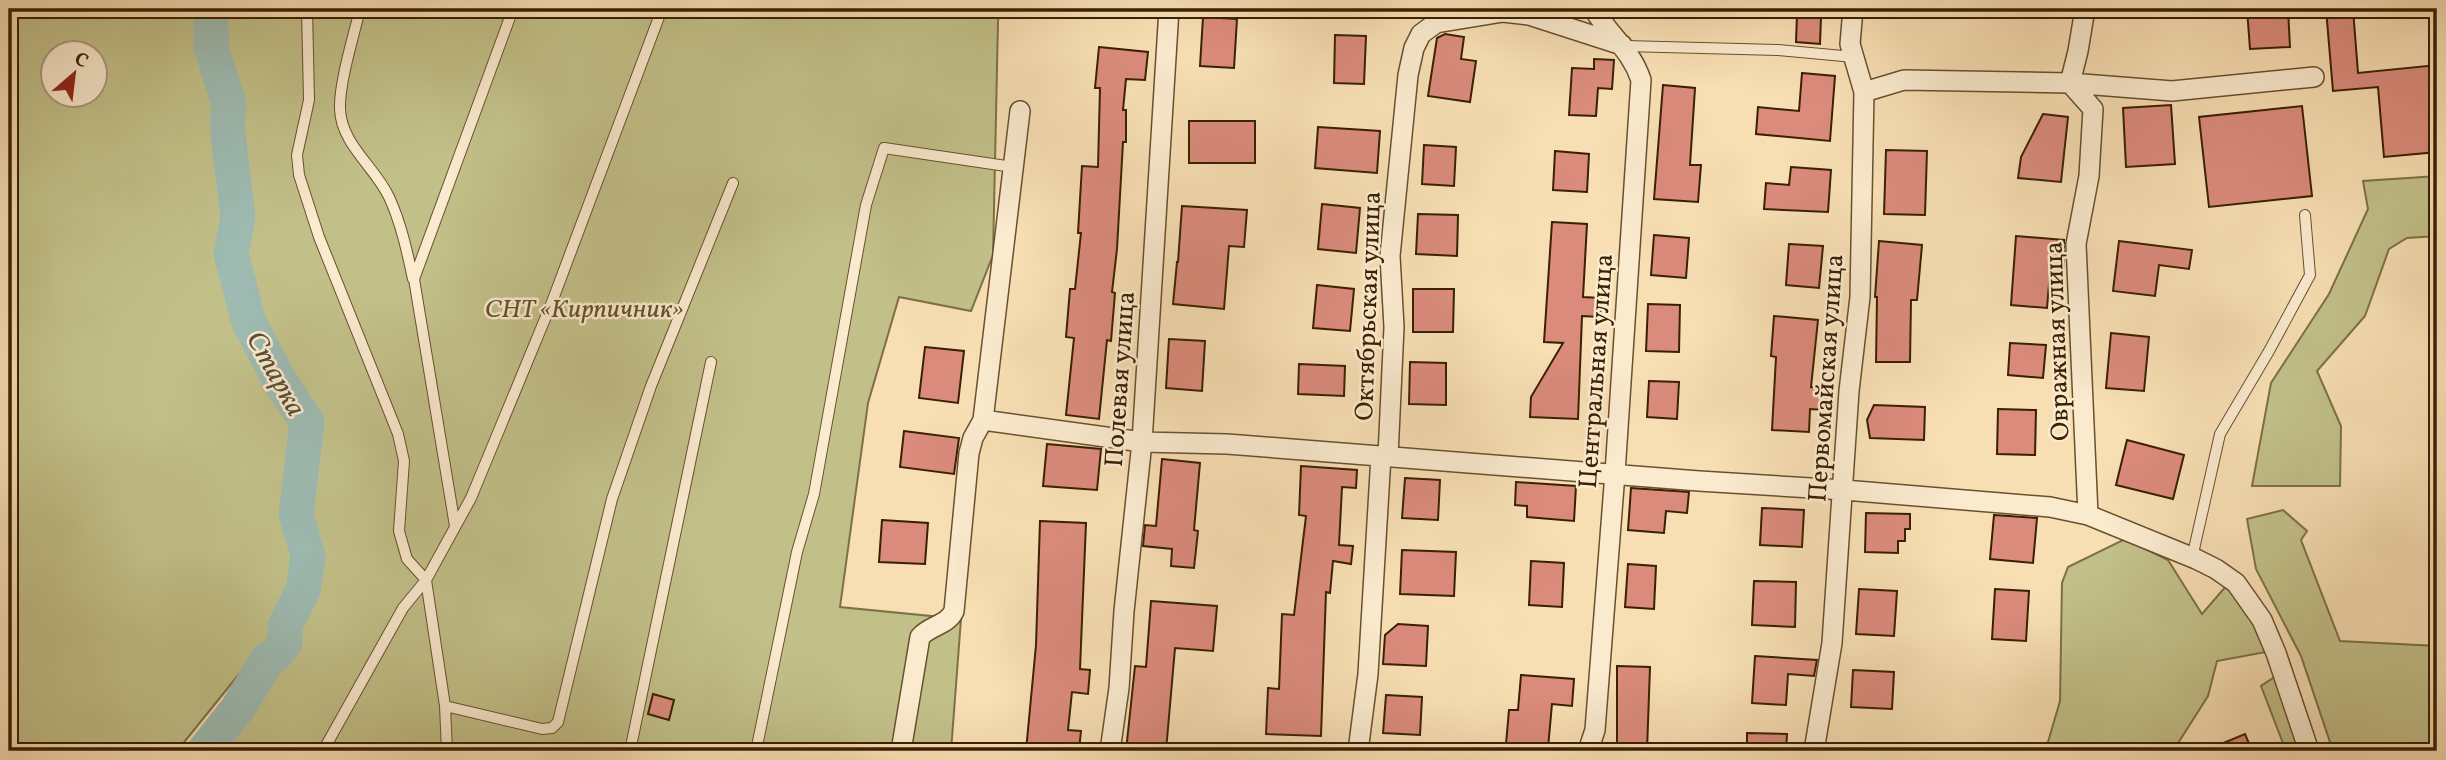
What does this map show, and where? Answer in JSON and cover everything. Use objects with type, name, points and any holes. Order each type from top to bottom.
[{"type":"street","name":"Полевая улица","points":[[1110,751],[1119,688],[1124,611],[1142,442],[1169,9]]},
{"type":"street","name":"Центральная улица","points":[[1588,751],[1595,730],[1641,80],[1636,64],[1625,46],[1605,26],[1594,9]]},
{"type":"street","name":"Первомайская улица","points":[[1814,751],[1832,643],[1849,391],[1860,297],[1864,92],[1850,44],[1853,9]]},
{"type":"street","points":[[2070,83],[2085,9]]},
{"type":"street","points":[[1500,10],[1533,12],[1625,46]]},
{"type":"street","name":"Октябрьская улица","points":[[1358,751],[1368,674],[1385,456],[1394,327],[1390,256],[1408,75],[1414,48],[1421,34],[1436,23],[1500,10]]},
{"type":"street","points":[[1864,92],[1904,80],[2070,83],[2172,91],[2314,76]]},
{"type":"street","name":"Овражная улица","points":[[2070,83],[2093,109],[2089,176],[2076,244],[2088,515]]},
{"type":"street","points":[[901,751],[920,637],[926,631],[950,620],[954,611],[969,453],[973,438],[983,420],[1020,111]]},
{"type":"street","points":[[983,420],[1142,442],[1227,444],[1844,490],[2050,508],[2088,515],[2216,569],[2236,583],[2262,620],[2309,751]]},
{"type":"lane","points":[[307,9],[309,100],[297,155],[299,174],[319,237],[398,434],[404,461],[399,531],[407,559],[426,580],[445,706],[447,751]]},
{"type":"lane","points":[[360,9],[343,86],[340,107],[342,122],[348,136],[387,194],[400,223],[414,279],[455,526]]},
{"type":"lane","points":[[414,279],[513,9]]},
{"type":"lane","points":[[323,751],[404,608],[426,580],[471,498],[552,302],[662,9]]},
{"type":"lane","points":[[1625,46],[1778,50],[1854,57]]},
{"type":"lane","points":[[756,751],[797,552],[814,494],[866,205],[884,148],[1013,167]]},
{"type":"lane","points":[[445,706],[542,729],[552,728],[558,722],[612,499],[651,386],[733,183]]},
{"type":"lane","points":[[2192,558],[2220,434],[2310,275],[2305,215]]},
{"type":"lane","points":[[631,751],[711,362]]},
{"type":"green space","points":[[9,9],[206,9],[207,47],[225,104],[222,127],[234,217],[226,253],[245,325],[302,423],[292,513],[303,557],[300,587],[282,621],[177,751],[9,751]]},
{"type":"green space","name":"СНТ «Кирпичник»","points":[[211,9],[1000,9],[993,255],[971,311],[899,297],[868,403],[840,607],[961,619],[951,751],[204,751],[238,708],[268,659],[285,643],[285,626],[303,590],[308,556],[296,515],[307,422],[278,378],[249,322],[231,254],[238,217],[227,126],[229,104],[211,47]]},
{"type":"green space","points":[[2437,176],[2437,236],[2407,238],[2389,249],[2365,316],[2317,371],[2341,426],[2340,486],[2252,486],[2271,383],[2329,294],[2368,209],[2363,181]]},
{"type":"green space","points":[[2283,510],[2307,531],[2301,540],[2340,641],[2437,646],[2437,751],[2333,751],[2301,656],[2256,569],[2247,519]]},
{"type":"green space","points":[[2125,539],[2168,560],[2202,614],[2227,585],[2252,615],[2266,652],[2217,661],[2208,696],[2173,751],[2109,751],[2099,746],[2095,751],[2027,751],[2048,742],[2060,701],[2062,583],[2068,567]]},
{"type":"green space","points":[[2279,674],[2307,751],[2286,751],[2261,686]]},
{"type":"building","points":[[2247,9],[2288,9],[2290,47],[2250,49]]},
{"type":"building","points":[[2326,9],[2353,9],[2358,73],[2437,65],[2437,152],[2384,157],[2378,87],[2333,91]]},
{"type":"building","points":[[1797,15],[1821,17],[1820,44],[1796,42]]},
{"type":"building","points":[[1203,17],[1237,19],[1234,68],[1200,66]]},
{"type":"building","points":[[1445,34],[1464,37],[1461,59],[1476,61],[1470,102],[1428,96],[1437,38]]},
{"type":"building","points":[[1335,35],[1366,36],[1364,84],[1334,83]]},
{"type":"building","points":[[1099,47],[1148,52],[1145,80],[1126,79],[1123,110],[1126,110],[1126,142],[1123,142],[1112,292],[1115,293],[1099,419],[1066,415],[1074,338],[1066,337],[1070,289],[1075,289],[1081,233],[1078,233],[1082,166],[1098,167],[1100,88],[1095,88]]},
{"type":"building","points":[[1594,59],[1614,60],[1612,89],[1598,88],[1596,116],[1569,115],[1572,68],[1594,69]]},
{"type":"building","points":[[1802,73],[1835,76],[1830,141],[1756,134],[1758,107],[1799,111]]},
{"type":"building","points":[[1663,85],[1695,88],[1690,165],[1701,165],[1698,202],[1654,199]]},
{"type":"building","points":[[2171,105],[2175,164],[2126,167],[2123,108]]},
{"type":"building","points":[[2302,106],[2312,196],[2209,207],[2199,117]]},
{"type":"building","points":[[2043,114],[2068,117],[2061,182],[2018,178],[2021,157]]},
{"type":"building","points":[[1189,121],[1255,121],[1255,163],[1189,163]]},
{"type":"building","points":[[1318,127],[1380,131],[1377,173],[1315,168]]},
{"type":"building","points":[[1424,145],[1456,147],[1454,186],[1422,184]]},
{"type":"building","points":[[1886,150],[1927,151],[1925,215],[1884,214]]},
{"type":"building","points":[[1555,151],[1589,154],[1587,192],[1553,190]]},
{"type":"building","points":[[1791,167],[1831,170],[1828,212],[1764,209],[1766,183],[1789,185]]},
{"type":"building","points":[[1322,204],[1360,208],[1356,253],[1318,249]]},
{"type":"building","points":[[1182,206],[1247,210],[1244,247],[1229,246],[1224,309],[1173,304]]},
{"type":"building","points":[[1418,214],[1458,215],[1457,256],[1416,254]]},
{"type":"building","points":[[1552,222],[1587,224],[1583,297],[1601,298],[1600,317],[1582,316],[1578,419],[1530,417],[1531,397],[1563,343],[1544,342]]},
{"type":"building","points":[[1654,235],[1689,238],[1686,278],[1651,275]]},
{"type":"building","points":[[2016,236],[2064,240],[2064,273],[2050,272],[2047,308],[2011,305]]},
{"type":"building","points":[[1879,241],[1922,245],[1917,300],[1911,300],[1910,362],[1876,362],[1875,297]]},
{"type":"building","points":[[2119,241],[2192,250],[2189,269],[2159,265],[2155,296],[2113,291]]},
{"type":"building","points":[[1789,244],[1823,246],[1819,288],[1786,285]]},
{"type":"building","points":[[1317,285],[1354,289],[1350,331],[1313,328]]},
{"type":"building","points":[[1413,289],[1454,289],[1453,332],[1413,332]]},
{"type":"building","points":[[1648,304],[1680,305],[1679,352],[1646,351]]},
{"type":"building","points":[[1774,316],[1818,320],[1811,387],[1827,388],[1826,410],[1810,409],[1809,432],[1772,430],[1776,357],[1771,356]]},
{"type":"building","points":[[2111,333],[2149,337],[2144,391],[2106,388]]},
{"type":"building","points":[[1169,339],[1205,341],[1202,391],[1166,388]]},
{"type":"building","points":[[2010,343],[2046,345],[2043,378],[2008,375]]},
{"type":"building","points":[[925,347],[964,351],[958,403],[919,398]]},
{"type":"building","points":[[1410,362],[1446,363],[1446,405],[1409,404]]},
{"type":"building","points":[[1299,364],[1345,366],[1344,396],[1298,394]]},
{"type":"building","points":[[1649,381],[1679,382],[1677,419],[1647,417]]},
{"type":"building","points":[[1874,405],[1925,407],[1924,440],[1870,438],[1867,420]]},
{"type":"building","points":[[1998,409],[2036,410],[2035,455],[1997,454]]},
{"type":"building","points":[[904,431],[959,438],[954,474],[900,467]]},
{"type":"building","points":[[2127,440],[2184,455],[2173,499],[2116,485]]},
{"type":"building","points":[[1047,444],[1101,449],[1097,490],[1043,486]]},
{"type":"building","points":[[1162,459],[1200,463],[1194,530],[1198,531],[1194,568],[1171,566],[1172,549],[1143,546],[1145,525],[1156,526]]},
{"type":"building","points":[[1301,466],[1357,470],[1356,488],[1342,487],[1339,545],[1353,546],[1351,564],[1333,561],[1330,593],[1326,592],[1321,736],[1266,734],[1268,688],[1279,689],[1282,614],[1294,615],[1306,516],[1299,515]]},
{"type":"building","points":[[1405,478],[1440,480],[1438,520],[1402,518]]},
{"type":"building","points":[[1516,482],[1576,486],[1574,521],[1527,517],[1527,506],[1515,505]]},
{"type":"building","points":[[1631,488],[1689,492],[1687,513],[1666,511],[1664,533],[1628,530]]},
{"type":"building","points":[[1762,508],[1804,510],[1802,547],[1760,545]]},
{"type":"building","points":[[1866,513],[1910,514],[1910,529],[1905,529],[1905,541],[1898,541],[1898,553],[1865,552]]},
{"type":"building","points":[[1994,515],[2037,518],[2033,563],[1990,559]]},
{"type":"building","points":[[882,520],[928,523],[925,564],[879,562]]},
{"type":"building","points":[[1040,521],[1086,523],[1080,669],[1090,670],[1088,694],[1072,692],[1068,730],[1081,731],[1079,750],[1026,751],[1036,645]]},
{"type":"building","points":[[1402,550],[1456,552],[1454,596],[1400,594]]},
{"type":"building","points":[[1531,561],[1564,563],[1562,607],[1529,605]]},
{"type":"building","points":[[1628,564],[1656,566],[1654,609],[1625,607]]},
{"type":"building","points":[[1754,581],[1796,582],[1795,627],[1752,625]]},
{"type":"building","points":[[1859,589],[1897,591],[1894,636],[1856,634]]},
{"type":"building","points":[[1995,589],[2029,591],[2026,641],[1992,639]]},
{"type":"building","points":[[1151,601],[1217,606],[1213,651],[1175,648],[1166,751],[1126,751],[1135,666],[1146,667]]},
{"type":"building","points":[[1398,624],[1428,626],[1426,666],[1383,664],[1385,635]]},
{"type":"building","points":[[1755,656],[1817,660],[1814,676],[1788,674],[1786,705],[1752,703]]},
{"type":"building","points":[[1617,666],[1650,667],[1647,751],[1617,751]]},
{"type":"building","points":[[1853,670],[1894,672],[1892,709],[1851,707]]},
{"type":"building","points":[[1521,675],[1574,679],[1572,706],[1552,704],[1548,748],[1506,744],[1509,710],[1518,710]]},
{"type":"building","points":[[653,694],[674,700],[669,720],[648,714]]},
{"type":"building","points":[[1386,695],[1422,697],[1420,735],[1383,733]]},
{"type":"building","points":[[1747,733],[1787,734],[1786,751],[1747,751]]},
{"type":"building","points":[[2245,734],[2252,751],[2204,751]]},
{"type":"waterway","name":"Старка","points":[[204,751],[238,708],[268,659],[285,643],[285,626],[303,590],[308,556],[296,515],[307,422],[278,378],[249,322],[231,254],[238,217],[227,126],[229,104],[211,47],[211,9]]}]
